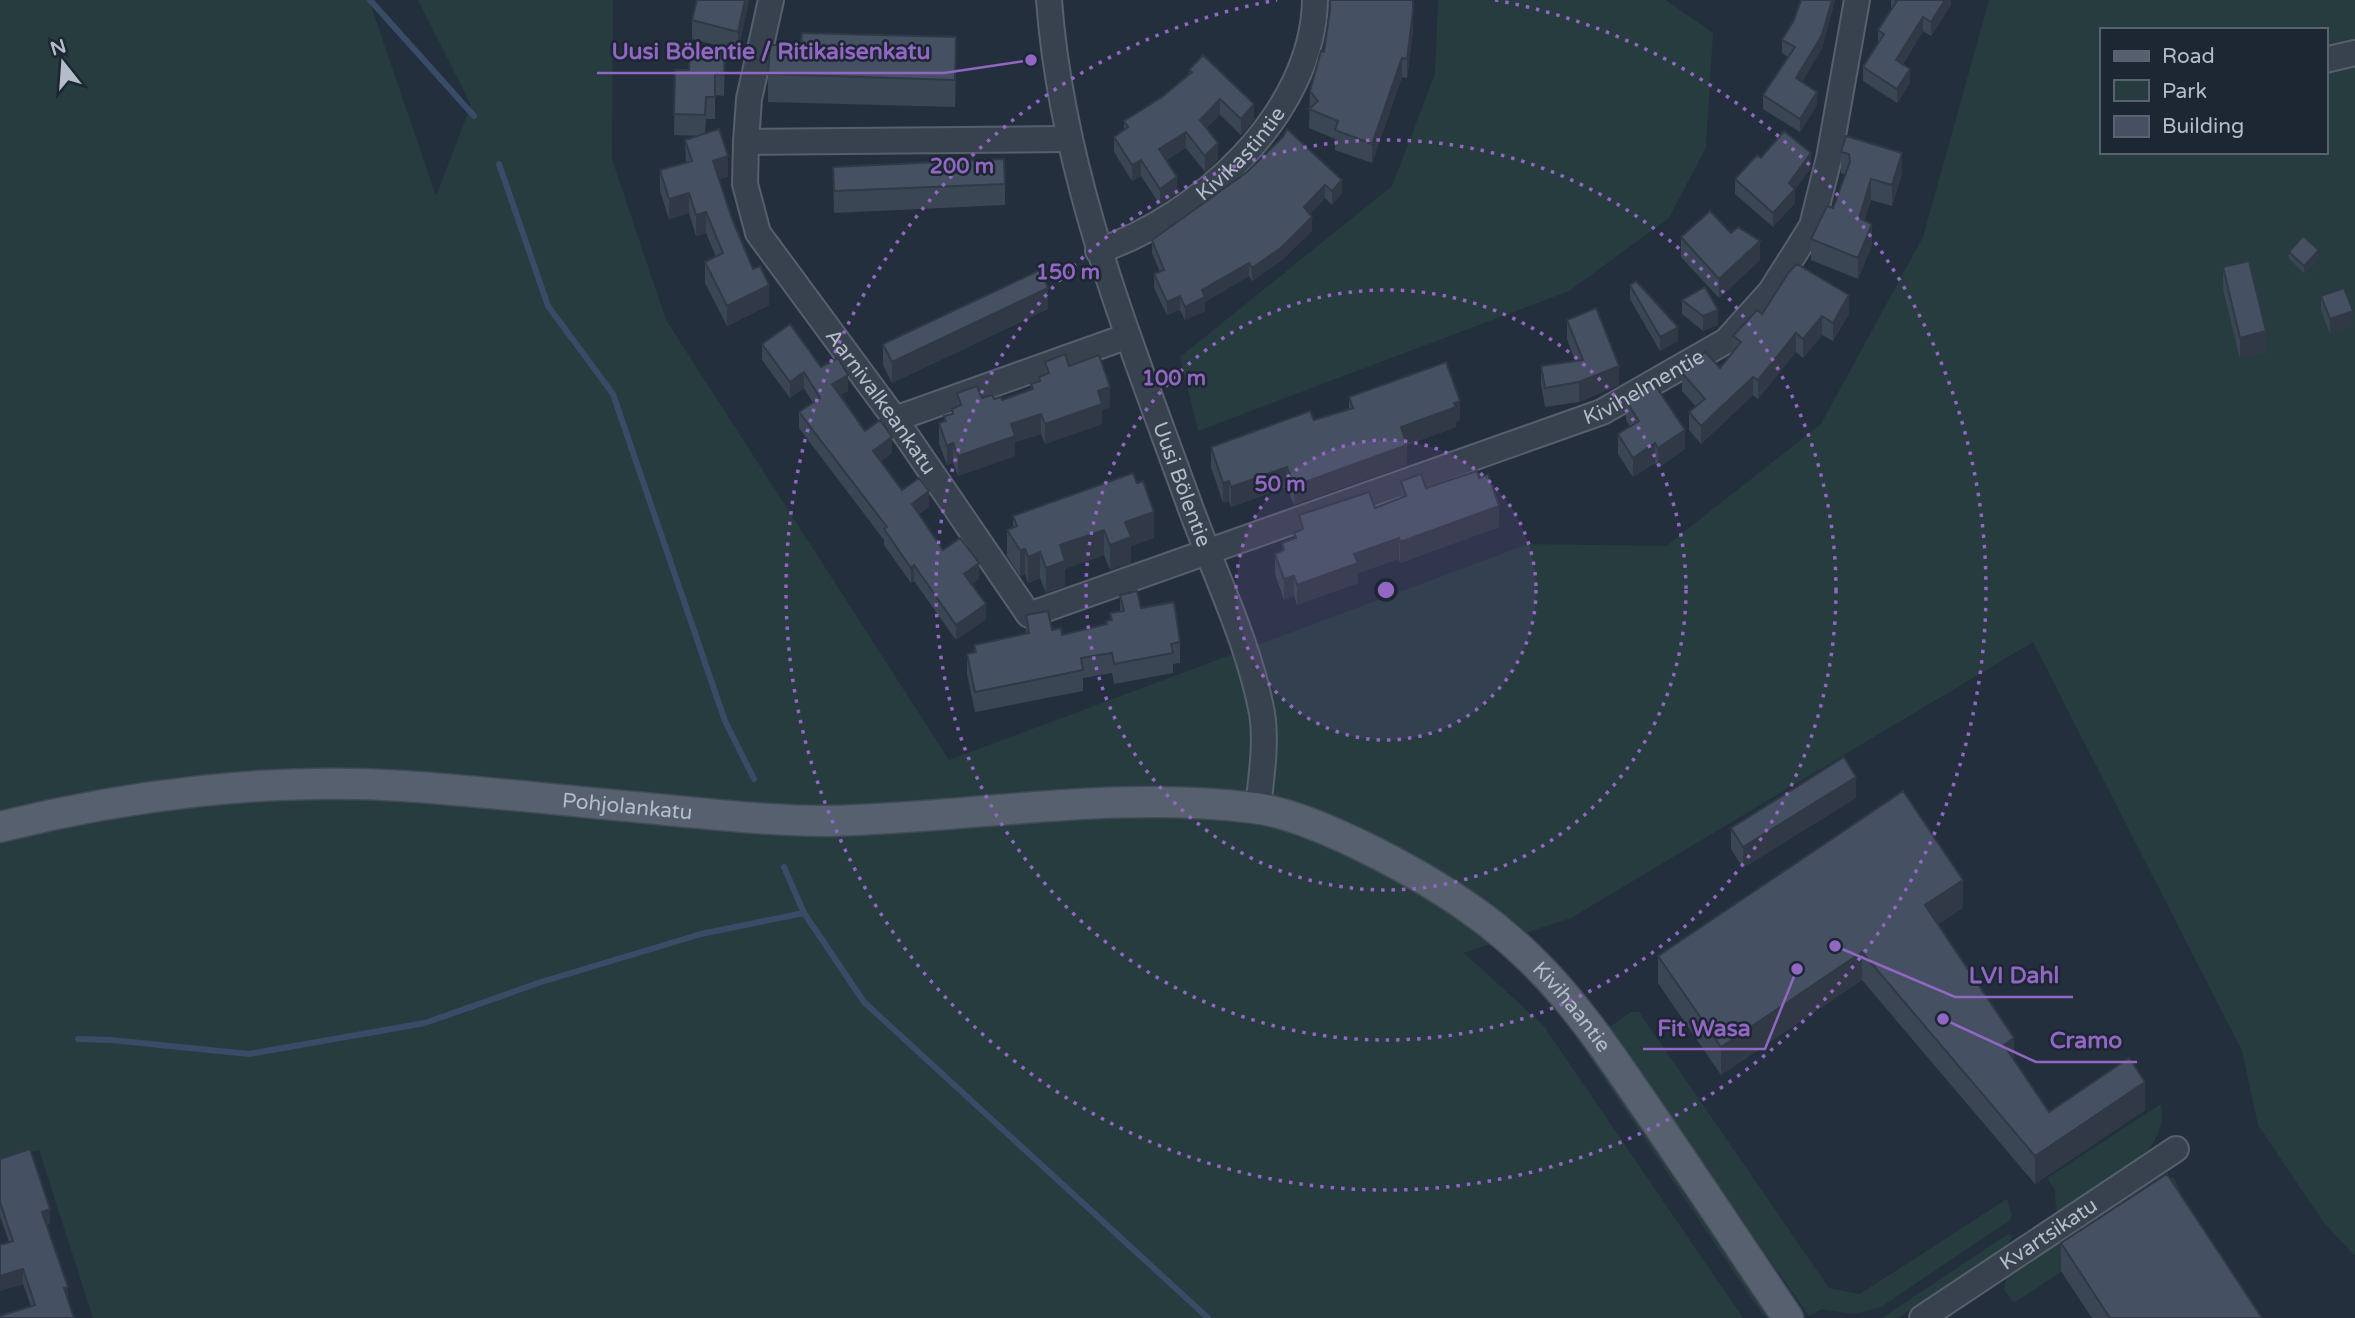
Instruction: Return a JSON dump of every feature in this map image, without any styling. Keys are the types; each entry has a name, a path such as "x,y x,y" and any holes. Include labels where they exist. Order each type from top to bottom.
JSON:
{"main road":[{"name":"Pohjolankatu","path":"0,827 120,802 285,786 397,785 710,815 825,821 1135,802 1258,808"},
{"name":"Kivihaantie","path":"1258,808 1308,822 1377,855 1471,909 1532,958 1576,1006 1788,1318"}],"street":[{"name":"Aarnivalkeankatu","path":"771,0 749,100 746,142 745,184 758,233 895,419 1029,615 1206,553"},
{"name":"Uusi Bölentie","path":"1049,0 1054,61 1068,139 1098,251 1206,553 1242,643 1262,715 1263,766 1258,808"},
{"name":"Kivikastintie","path":"1098,251 1122,243 1170,216 1222,178 1267,130 1298,76 1315,20 1315,0"},
{"name":"Kivihelmentie","path":"1206,553 1602,412 1726,341 1771,291 1812,226 1829,158 1857,0"},
{"path":"2327,60 2355,53"},
{"path":"746,142 1068,139"},
{"path":"895,419 1128,336"},
{"name":"Kvartsikatu","path":"1922,1318 2176,1149"}],"green space":[{"path":"0,0 369,0 436,196 471,105 418,0 613,0 612,159 666,320 949,760 1528,544 1666,546 1821,424 1923,237 1989,0 2355,0 2355,1256 2324,1223 2258,1125 2242,1051 2033,642 1571,918 1503,940 1570,1012 1770,1318 1762,1314 1562,1016 1528,972 1493,943 1464,953 1543,1025 1743,1318 93,1318 39,1150 0,1159"},
{"path":"1438,0 1666,0 1713,33 1706,147 1669,218 1569,291 1198,431 1180,357 1392,186 1435,74"},
{"path":"1631,1012 1639,1012 1829,1288 1859,1294 2007,1199 2012,1215 2010,1220 1881,1307 1853,1314 1822,1309 1809,1316 1608,1028"},
{"path":"2161,1104 2161,1123 2155,1139 2144,1154 2113,1180 2062,1211 2056,1210 2055,1190 2047,1178"},
{"path":"2167,1176 2174,1178 2179,1188 2177,1196 2014,1303 2004,1290 2006,1279 2157,1179"},
{"path":"2008,1234 2012,1236 2007,1247 1898,1318 1882,1318"}],"building":[{"path":"697,0 745,0 738,32 692,20"},
{"path":"1330,0 1413,0 1407,59 1402,58 1372,144 1335,130 1338,121 1309,109 1318,101 1310,91 1321,51 1324,52"},
{"path":"1801,0 1832,0 1822,35 1796,78 1817,92 1800,119 1763,95 1795,47 1782,40 1794,20"},
{"path":"1895,0 1945,0 1931,22 1923,17 1896,60 1910,69 1897,89 1863,67 1884,34 1878,30 1897,1"},
{"path":"802,33 956,37 955,80 768,74 770,45 801,45"},
{"path":"690,50 725,50 724,75 715,74 715,97 706,97 705,115 674,114 675,70 689,70"},
{"path":"1203,55 1254,104 1241,119 1220,99 1200,120 1218,143 1205,156 1186,132 1159,149 1177,177 1160,189 1141,160 1132,165 1114,137 1128,127 1124,121 1162,97 1192,72 1189,70"},
{"path":"719,129 728,156 713,161 732,219 753,269 760,266 769,285 727,306 705,262 723,253 706,212 696,215 689,193 669,199 660,170 692,161 685,140"},
{"path":"1287,129 1342,180 1332,191 1325,185 1304,207 1312,217 1282,247 1252,268 1249,263 1202,290 1205,297 1185,307 1180,296 1167,302 1154,274 1164,270 1152,240 1247,172 1283,137"},
{"path":"1784,131 1811,153 1789,183 1795,189 1773,213 1735,179 1757,155 1761,158"},
{"path":"1846,136 1902,153 1892,185 1871,179 1859,218 1872,224 1858,258 1811,239 1827,206 1833,208 1850,162 1849,154 1841,152"},
{"path":"1004,159 1005,184 834,191 833,167"},
{"path":"1710,211 1731,233 1738,227 1760,241 1719,279 1681,237"},
{"path":"2303,236 2319,250 2304,266 2289,252"},
{"path":"2249,261 2266,331 2240,338 2223,267"},
{"path":"1797,264 1849,295 1833,323 1822,316 1803,339 1796,333 1758,380 1753,377 1701,426 1689,412 1705,399 1682,373 1705,352 1720,368 1741,342 1733,336 1757,310 1762,314"},
{"path":"1040,270 1048,288 892,362 883,344"},
{"path":"1636,281 1678,327 1660,337 1630,285"},
{"path":"1705,287 1718,310 1703,316 1682,300"},
{"path":"2344,288 2353,311 2330,319 2321,296"},
{"path":"1596,308 1619,366 1579,382 1545,388 1541,366 1583,360 1567,320"},
{"path":"790,324 821,367 838,358 848,375 832,384 865,431 880,420 892,437 873,451 902,490 919,478 929,491 912,504 943,550 960,538 979,563 964,574 986,604 956,625 914,565 911,568 884,529 887,527 799,412 820,398 804,372 790,382 762,344"},
{"path":"1065,354 1069,366 1099,355 1110,387 1098,391 1102,404 1045,424 1041,414 1011,424 1015,436 958,456 953,443 947,446 939,423 946,421 944,416 953,414 952,409 961,405 957,393 977,386 982,398 992,395 994,399 1001,397 1002,400 1033,389 1031,384 1040,381 1039,377 1049,373 1045,362"},
{"path":"1446,362 1460,401 1454,403 1456,407 1401,427 1407,445 1294,486 1287,467 1231,487 1229,481 1223,483 1211,447 1310,411 1314,420 1353,408 1349,397"},
{"path":"1653,382 1685,430 1658,448 1655,443 1633,458 1618,434 1639,421 1626,401"},
{"path":"1477,471 1479,478 1488,474 1499,506 1400,542 1399,538 1354,554 1358,563 1297,585 1294,576 1284,579 1275,554 1284,550 1282,543 1296,538 1294,533 1303,529 1299,515 1369,492 1375,508 1406,496 1401,481 1421,474 1426,488"},
{"path":"1133,473 1137,483 1143,481 1154,512 1125,522 1131,537 1110,545 1104,530 1060,545 1065,561 1046,568 1040,552 1028,557 1025,549 1020,550 1007,530 1017,526 1013,516"},
{"path":"1137,591 1141,608 1174,602 1180,642 1171,644 1173,653 1114,664 1112,653 1081,658 1083,670 975,692 967,654 976,652 974,645 1029,633 1026,615 1048,611 1052,630 1061,628 1062,635 1107,624 1106,621 1112,620 1110,613 1124,611 1120,595"},
{"path":"1844,757 1856,777 1743,847 1731,828"},
{"path":"1903,791 1963,880 1925,905 2014,1038 2004,1045 2049,1112 2129,1058 2145,1082 2035,1156 1862,952 1721,1047 1658,956"},
{"path":"30,1149 50,1209 42,1212 68,1287 64,1288 74,1318 0,1318 35,1305 23,1269 0,1276 0,1245 13,1241 0,1202 0,1159"},
{"path":"2167,1174 2262,1318 2110,1318 2061,1243"}],"waterway":[{"path":"370,0 474,116"},
{"path":"499,164 548,306 613,394 725,721 754,779"},
{"path":"784,867 804,913 864,1002 1208,1318"},
{"path":"78,1039 249,1054 425,1023 541,982 701,934 804,913"}],"place":[{"name":"Uusi Bölentie / Ritikaisenkatu","path":"1031,60"},
{"name":"LVI Dahl","path":"1835,946"},
{"name":"Fit Wasa","path":"1797,969"},
{"name":"Cramo","path":"1943,1019"}]}
